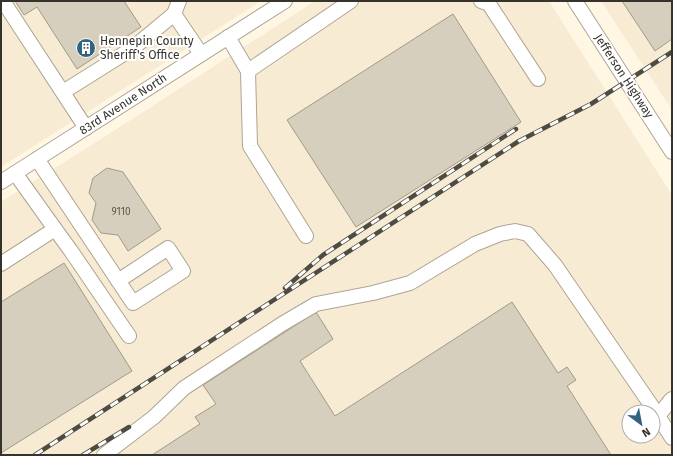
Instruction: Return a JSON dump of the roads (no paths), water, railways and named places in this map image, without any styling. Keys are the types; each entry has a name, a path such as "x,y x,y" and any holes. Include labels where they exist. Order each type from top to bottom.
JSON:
{"street":[{"path":"3,1 86,128"},
{"name":"83rd Avenue North","path":"5,178 285,1"},
{"path":"248,71 351,1"},
{"path":"481,1 489,4 538,78"},
{"name":"Jefferson Highway","path":"575,1 672,152"},
{"path":"63,92 133,48 176,7 201,54"},
{"path":"228,37 248,71 250,146 306,236"},
{"path":"38,158 118,281"},
{"path":"5,178 55,229 129,336"},
{"path":"1,264 55,229"},
{"path":"104,455 154,417 184,388 282,324 316,304 373,293 410,283 475,244 500,234 515,231 528,234 555,265 650,404"},
{"path":"661,412 672,399"},
{"path":"661,421 672,438"}],"railway":[{"path":"35,455 519,141 591,104 672,52"},
{"path":"285,288 323,255 516,129"},
{"path":"83,455 129,427"}],"place":[{"name":"Hennepin County Sheriff's Office","path":"86,48"}]}
